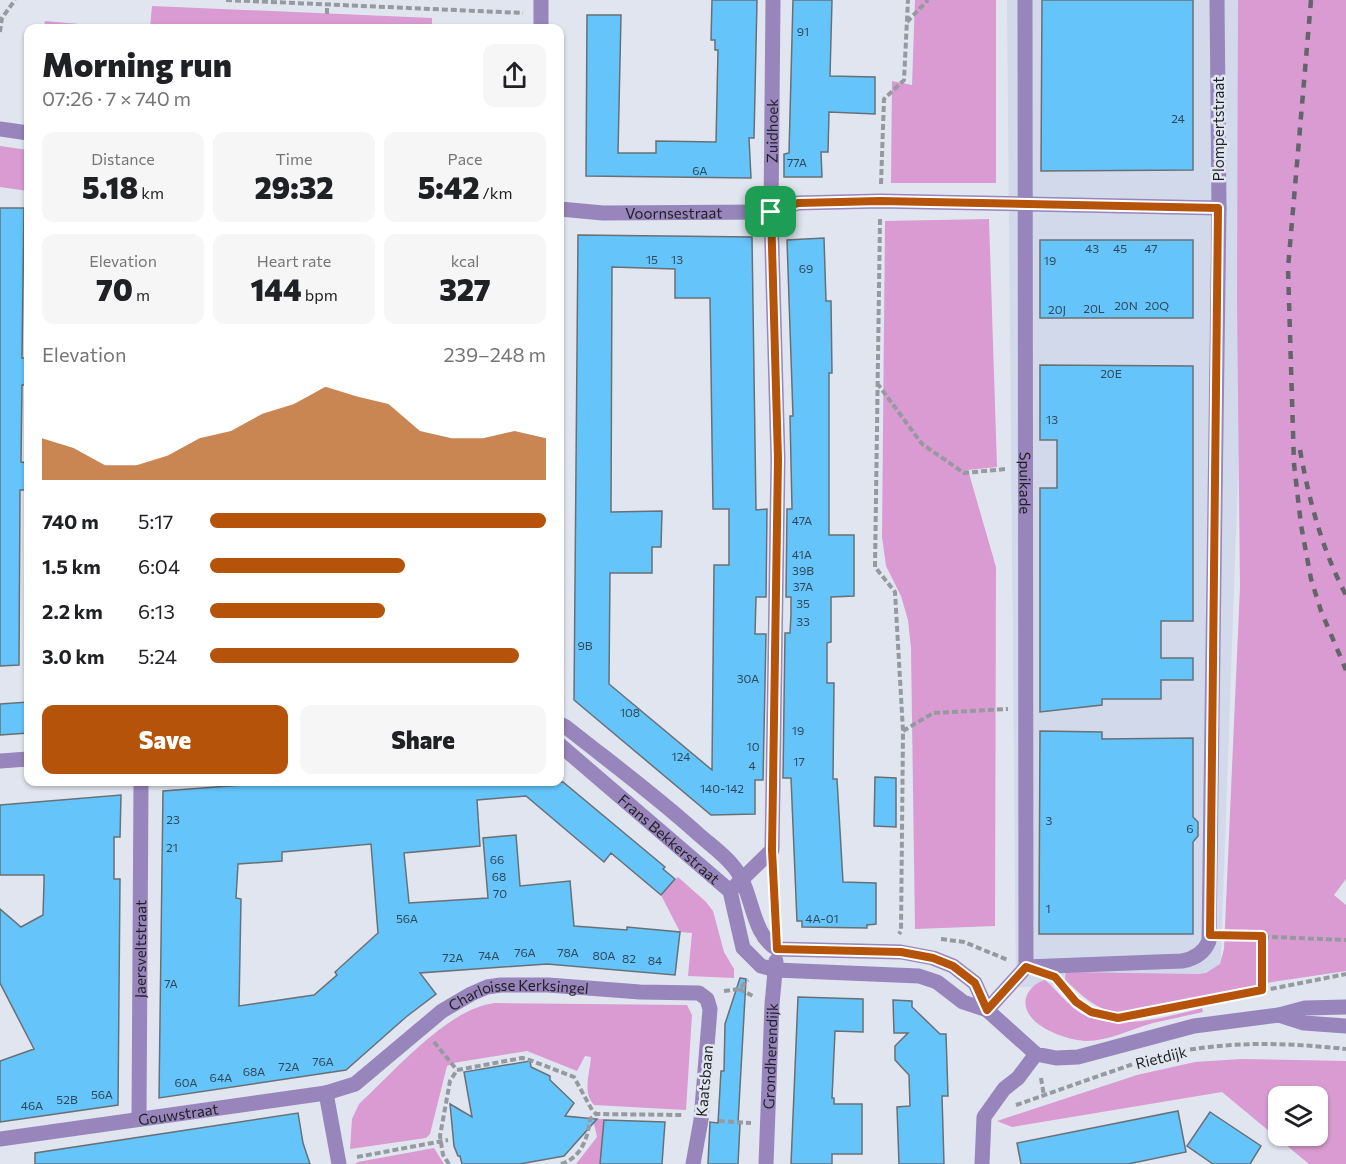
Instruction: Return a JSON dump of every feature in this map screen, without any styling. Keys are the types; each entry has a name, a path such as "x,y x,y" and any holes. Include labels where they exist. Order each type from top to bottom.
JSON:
{"street":[{"name":"Zuidhoek","path":"772,850 778,459 771,212 773,0"},
{"name":"Spuikade","path":"1025,0 1026,967"},
{"name":"Plompertstraat","path":"1210,938 1218,208 1217,0"},
{"path":"0,129 24,132"},
{"name":"Voornsestraat","path":"564,209 603,213 771,212 798,203 880,201 1218,208"},
{"name":"Frans Bekkerstraat","path":"564,726 679,817 733,865 743,879 760,934 767,944 777,949"},
{"name":"Frans Bekkerstraat","path":"564,748 730,891 743,948 761,966 776,970"},
{"path":"0,761 24,759"},
{"name":"Jaersveltstraat","path":"139,1119 141,786"},
{"path":"730,891 772,850"},
{"path":"987,1010 1026,967 1182,961 1195,957 1207,947 1210,938"},
{"path":"777,949 901,952 933,958 953,966 975,983 987,1010"},
{"name":"Grondherendijk","path":"766,1164 769,1067 777,949"},
{"path":"776,970 919,976 936,982 963,1002 987,1010 1036,1053 984,1116 982,1164"},
{"name":"Charloisse Kerksingel","path":"355,1084 442,1011 487,987 548,985 640,992 699,993 707,999"},
{"name":"Kaatsbaan","path":"693,1164 701,1120 710,1008 707,999"},
{"name":"Rietdijk","path":"1036,1053 1056,1058 1078,1057 1194,1026 1279,1015 1305,1008 1346,1007"},
{"name":"Rietdijk","path":"1279,1015 1304,1023 1346,1026"},
{"name":"Gouwstraat","path":"0,1139 326,1093 355,1084"},
{"path":"326,1093 339,1162"}],"path":[{"path":"0,32 2,18 15,0"},
{"path":"226,0 327,5 343,3 541,14"},
{"path":"889,933 901,934 903,731 895,592 875,567 880,201 884,99 904,80 908,0"},
{"path":"907,23 928,0"},
{"path":"327,5 327,14"},
{"path":"877,382 922,444 964,473 1010,469"},
{"path":"903,731 933,713 1025,708"},
{"path":"772,850 775,916"},
{"path":"1262,936 1262,990"},
{"path":"1210,938 1262,936 1346,940"},
{"path":"932,938 964,942 1055,977 1076,1002 1091,1012 1118,1018 1346,974"},
{"path":"423,1027 457,1070"},
{"name":"Rietdijk","path":"1173,1053 1224,1044 1248,1043 1346,1049"},
{"path":"449,1164 443,1155 441,1142 450,1081 457,1070 527,1059 574,1077 596,1114"},
{"name":"Rietdijk","path":"1014,1106 1143,1061"},
{"path":"561,1164 570,1161 579,1151 588,1136 590,1119 596,1114 685,1115 701,1120"},
{"path":"718,1121 740,1122"},
{"path":"339,1162 448,1140"}],"shaded area":[{"path":"915,0 996,0 996,183 891,183 892,81 912,85"},
{"path":"1007,0 1255,0 1220,983 1016,987"},
{"path":"1238,0 1346,0 1346,879 1334,895 1346,905 1346,971 1272,982 1121,1014 1097,1006 1083,996 1065,979 1066,972 1206,973 1220,964 1224,949 1240,587 1237,300"},
{"path":"152,6 432,18 432,24 150,24"},
{"path":"45,21 79,24 45,24"},
{"path":"0,146 24,149 24,190 0,187"},
{"path":"989,219 997,467 968,470 996,567 995,926 915,929 911,648 908,620 901,596 886,566 882,537 885,221"},
{"path":"678,877 713,911 724,952 734,969 734,978 688,976 692,933 680,932 661,895"},
{"path":"1045,980 1079,1012 1107,1022 1156,1019 1202,1008 1203,1012 1153,1023 1103,1039 1086,1041 1067,1038 1037,1023 1030,1016 1026,1007 1027,995 1033,986"},
{"path":"495,1003 687,1005 692,1015 686,1110 594,1105 588,1094 591,1057 585,1056 577,1071 527,1051 453,1063 447,1066 430,1134 426,1138 350,1149 352,1119 359,1104 422,1043 459,1016 477,1007"},
{"path":"1241,1059 1346,1061 1346,1164 1309,1164 1287,1146 1328,1146 1328,1086 1268,1086 1268,1130 1222,1092 1012,1127 997,1121 1137,1075 1195,1062"},
{"path":"593,1119 604,1119 601,1164 576,1164 597,1137"},
{"path":"434,1148 444,1164 355,1164 358,1162"}],"building":[{"path":"712,0 757,0 754,138 749,138 751,178 586,176 587,15 621,15 618,153 656,153 656,141 716,142 718,50 715,50 715,40 711,40"},
{"path":"793,0 832,0 830,76 875,77 875,114 829,112 828,152 821,152 822,177 784,177 784,154 789,153"},
{"path":"1042,0 1193,0 1193,170 1041,171"},
{"path":"0,208 24,208 22,358 24,358 24,385 22,385 21,462 24,462 24,490 20,490 19,665 0,666"},
{"path":"578,235 752,237 756,510 767,509 766,597 756,597 755,634 766,634 763,780 755,780 755,814 711,815 574,700","holes":["612,267 675,269 675,298 710,298 713,509 729,509 729,565 714,565 712,770 609,684 610,573 652,573 652,547 661,547 662,511 611,512"]},
{"path":"824,238 826,301 831,301 829,535 854,535 854,596 831,597 831,642 827,643 827,683 834,683 833,779 837,779 843,882 876,883 876,924 867,925 867,928 802,927 802,921 797,921 791,778 783,778 785,633 790,633 791,615 791,597 786,597 787,509 792,509 790,416 793,416 787,240"},
{"path":"1040,240 1193,240 1193,318 1040,318"},
{"path":"1040,365 1193,366 1193,621 1161,621 1161,658 1193,658 1193,680 1161,680 1161,699 1102,699 1102,705 1040,712 1040,488 1057,488 1057,440 1040,440"},
{"path":"24,702 24,733 0,735 0,704"},
{"path":"1040,731 1102,732 1102,739 1193,738 1193,817 1198,822 1198,836 1193,842 1193,934 1039,934"},
{"path":"875,777 896,778 896,827 874,826"},
{"path":"564,783 665,867 663,869 675,879 661,895 611,853 604,862 526,796 477,800 480,846 404,853 409,903 488,898 483,838 516,835 520,886 570,881 574,926 627,930 627,927 680,932 675,975 547,964 420,973 436,994 346,1070 159,1098 163,791 229,786 564,786","holes":["371,844 378,933 335,972 337,975 314,995 239,1006 241,899 236,898 238,864 282,861 282,852"]},
{"path":"121,795 120,837 114,837 114,879 120,879 118,1105 0,1122 0,1061 34,1049 0,983 0,909 21,927 43,915 44,875 0,875 0,805"},
{"path":"740,978 746,979 738,1164 708,1164 710,1122 718,1123 721,1071 724,1071 725,1024"},
{"path":"798,997 863,999 863,1032 835,1031 832,1098 834,1098 834,1104 862,1104 862,1154 832,1154 832,1164 791,1164"},
{"path":"893,1000 912,1001 912,1007 940,1034 946,1034 948,1096 942,1096 944,1164 899,1164 897,1107 910,1106 909,1075 895,1060 895,1046 908,1033 894,1033"},
{"path":"530,1061 531,1067 550,1076 550,1080 574,1103 565,1116 597,1119 564,1156 520,1164 462,1164 454,1146 450,1104 472,1117 464,1072"},
{"path":"1178,1111 1186,1152 1128,1164 1021,1164 1017,1143"},
{"path":"1210,1112 1261,1146 1250,1164 1213,1164 1187,1146"},
{"path":"298,1113 303,1143 310,1164 35,1164 35,1153"},
{"path":"604,1120 665,1122 662,1164 600,1164"}],"railway":[{"path":"1311,0 1288,268 1294,464 1301,525 1311,579 1321,611 1346,670"},
{"path":"1300,450 1317,524 1346,595"}],"route":[{"path":"880,201 1218,208 1210,935 1262,936 1262,990 1118,1018 1091,1012 1076,1002 1055,977 1026,967 987,1010 975,983 953,966 933,958 901,952 777,949 772,850 778,459 771,212 798,203 880,201"}]}
